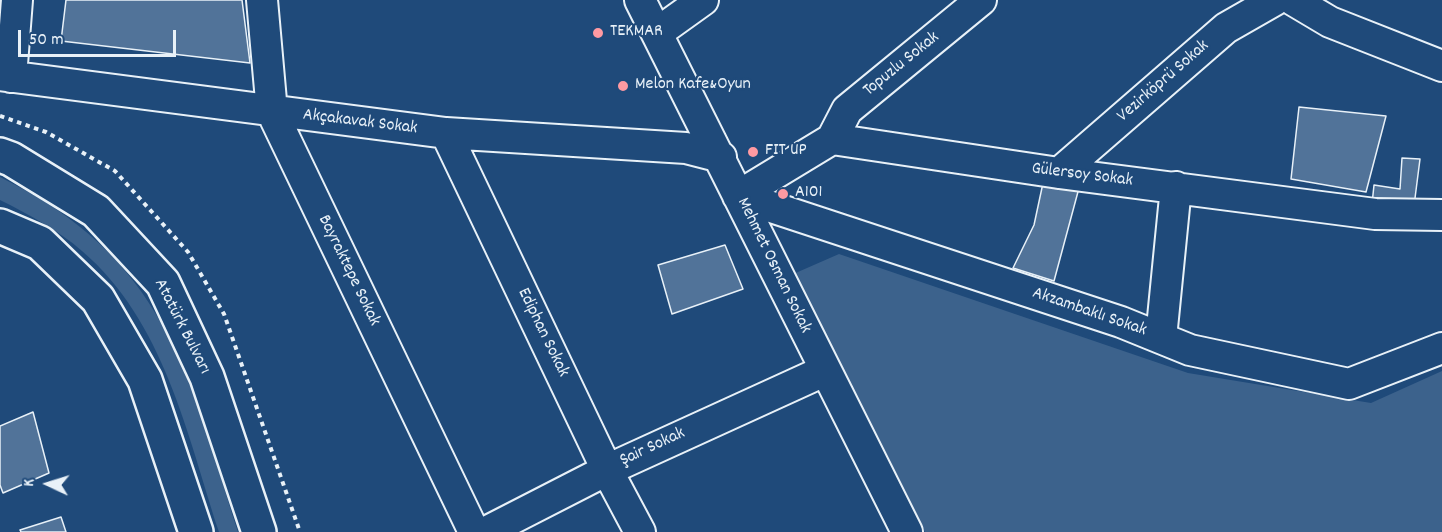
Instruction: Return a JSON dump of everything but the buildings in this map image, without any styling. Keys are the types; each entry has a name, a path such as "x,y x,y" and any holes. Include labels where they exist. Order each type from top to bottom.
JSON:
{"main road":[{"name":"Atatürk Bulvarı","path":"0,155 11,159 96,211 162,283 207,377 259,532"},
{"path":"0,226 40,243 98,298 145,380 196,532"}],"street":[{"path":"6,76 17,0"},
{"name":"Bayraktepe Sokak","path":"262,0 272,112 474,532"},
{"name":"Mehmet Osman Sokak","path":"640,0 720,157 824,371 907,532"},
{"path":"657,33 703,0"},
{"name":"Topuzlu Sokak","path":"832,140 847,110 981,0"},
{"name":"Vezirköprü Sokak","path":"1059,173 1226,28 1275,0"},
{"path":"1293,0 1330,21 1442,66"},
{"name":"Akçakavak Sokak","path":"6,76 446,134 686,148 720,157"},
{"name":"Ediphan Sokak","path":"446,134 607,470 640,532"},
{"path":"738,196 832,140"},
{"name":"Gülersoy Sokak","path":"832,140 1059,173 1375,214 1442,215"},
{"path":"1161,338 1176,187"},
{"name":"Akzambaklı Sokak","path":"738,196 1087,311 1190,350 1349,384 1442,348"},
{"name":"Şair Sokak","path":"486,532 607,470 824,371"}],"shaded area":[{"path":"0,177 56,209 100,244 134,282 162,324 184,370 238,532 219,532 169,381 134,311 110,279 73,243 53,229 0,200"},
{"path":"839,254 1188,373 1371,403 1442,371 1442,532 925,532 791,275"}],"place":[{"name":"TEKMAR","path":"598,33"},
{"name":"Melon Kafe&Oyun","path":"623,86"},
{"name":"FIT UP","path":"753,152"},
{"name":"A101","path":"783,194"}]}
